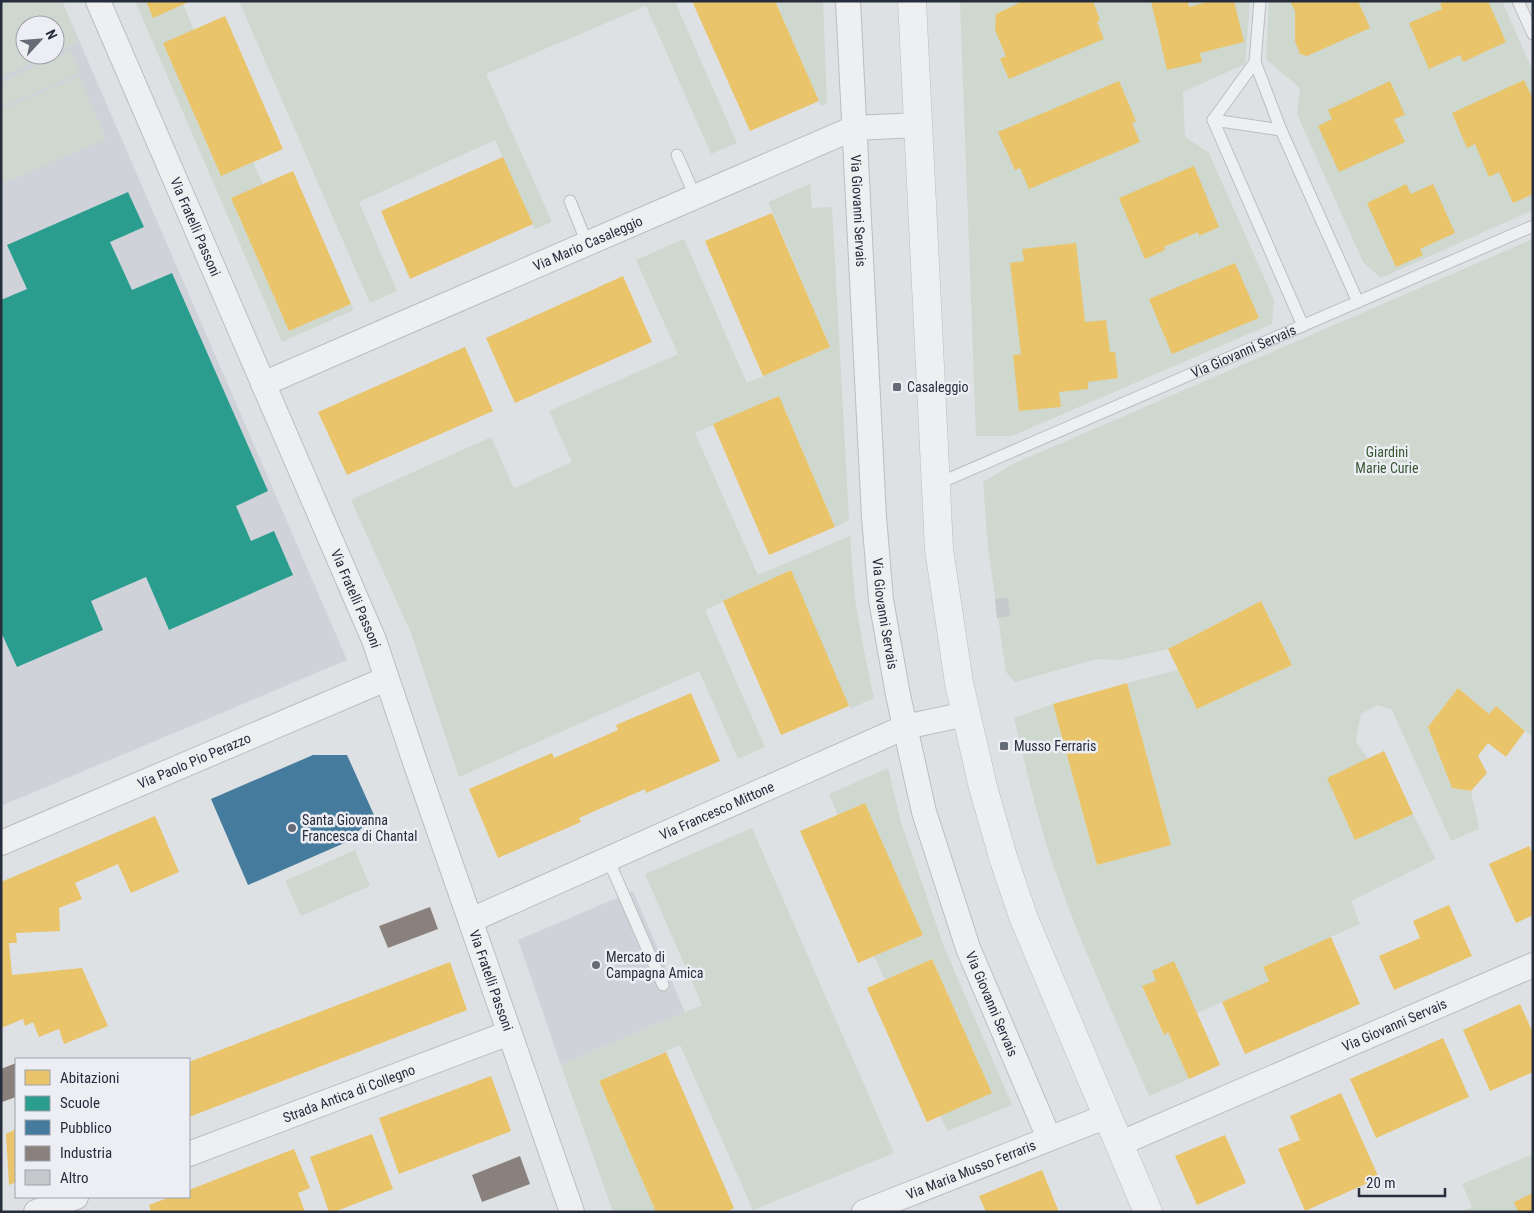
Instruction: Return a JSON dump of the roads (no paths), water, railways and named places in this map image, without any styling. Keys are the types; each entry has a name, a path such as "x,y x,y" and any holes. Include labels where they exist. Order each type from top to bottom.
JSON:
{"street":[{"name":"Via Fratelli Passoni","path":"98,1 374,640 572,1212"},
{"name":"Via Giovanni Servais","path":"848,1 876,548 881,600 905,727 924,812 968,948 1049,1138"},
{"path":"912,1 939,549 958,683 983,787 1003,857 1024,919 1148,1212"},
{"name":"Via Mario Casaleggio","path":"263,384 854,128 918,125"},
{"name":"Via Paolo Pio Perazzo","path":"1,843 386,679"},
{"name":"Via Francesco Mittone","path":"471,920 905,727 966,714"},
{"name":"Via Giovanni Servais","path":"1119,1144 1533,964"},
{"name":"Strada Antica di Collegno","path":"190,1154 509,1033"},
{"path":"1049,1138 1107,1116"},
{"name":"Via Maria Musso Ferraris","path":"864,1212 1049,1138"},
{"path":"36,1212 73,1198"}],"lane":[{"path":"1260,1 1255,62 1282,130 1358,302"},
{"path":"1521,2 1533,34"},
{"path":"1255,62 1213,120 1282,130"},
{"name":"Via Giovanni Servais","path":"1213,120 1303,326"},
{"path":"677,155 695,196"},
{"path":"570,201 588,243"},
{"name":"Via Giovanni Servais","path":"935,484 1533,226"},
{"path":"608,859 663,985"}],"place":[{"name":"Casaleggio","path":"897,387"},
{"name":"Musso Ferraris","path":"1004,746"},
{"name":"Santa Giovanna Francesca di Chantal","path":"292,828"},
{"name":"Mercato di Campagna Amica","path":"596,965"}],"park label":[{"name":"Giardini Marie Curie","path":"1387,460"}]}
